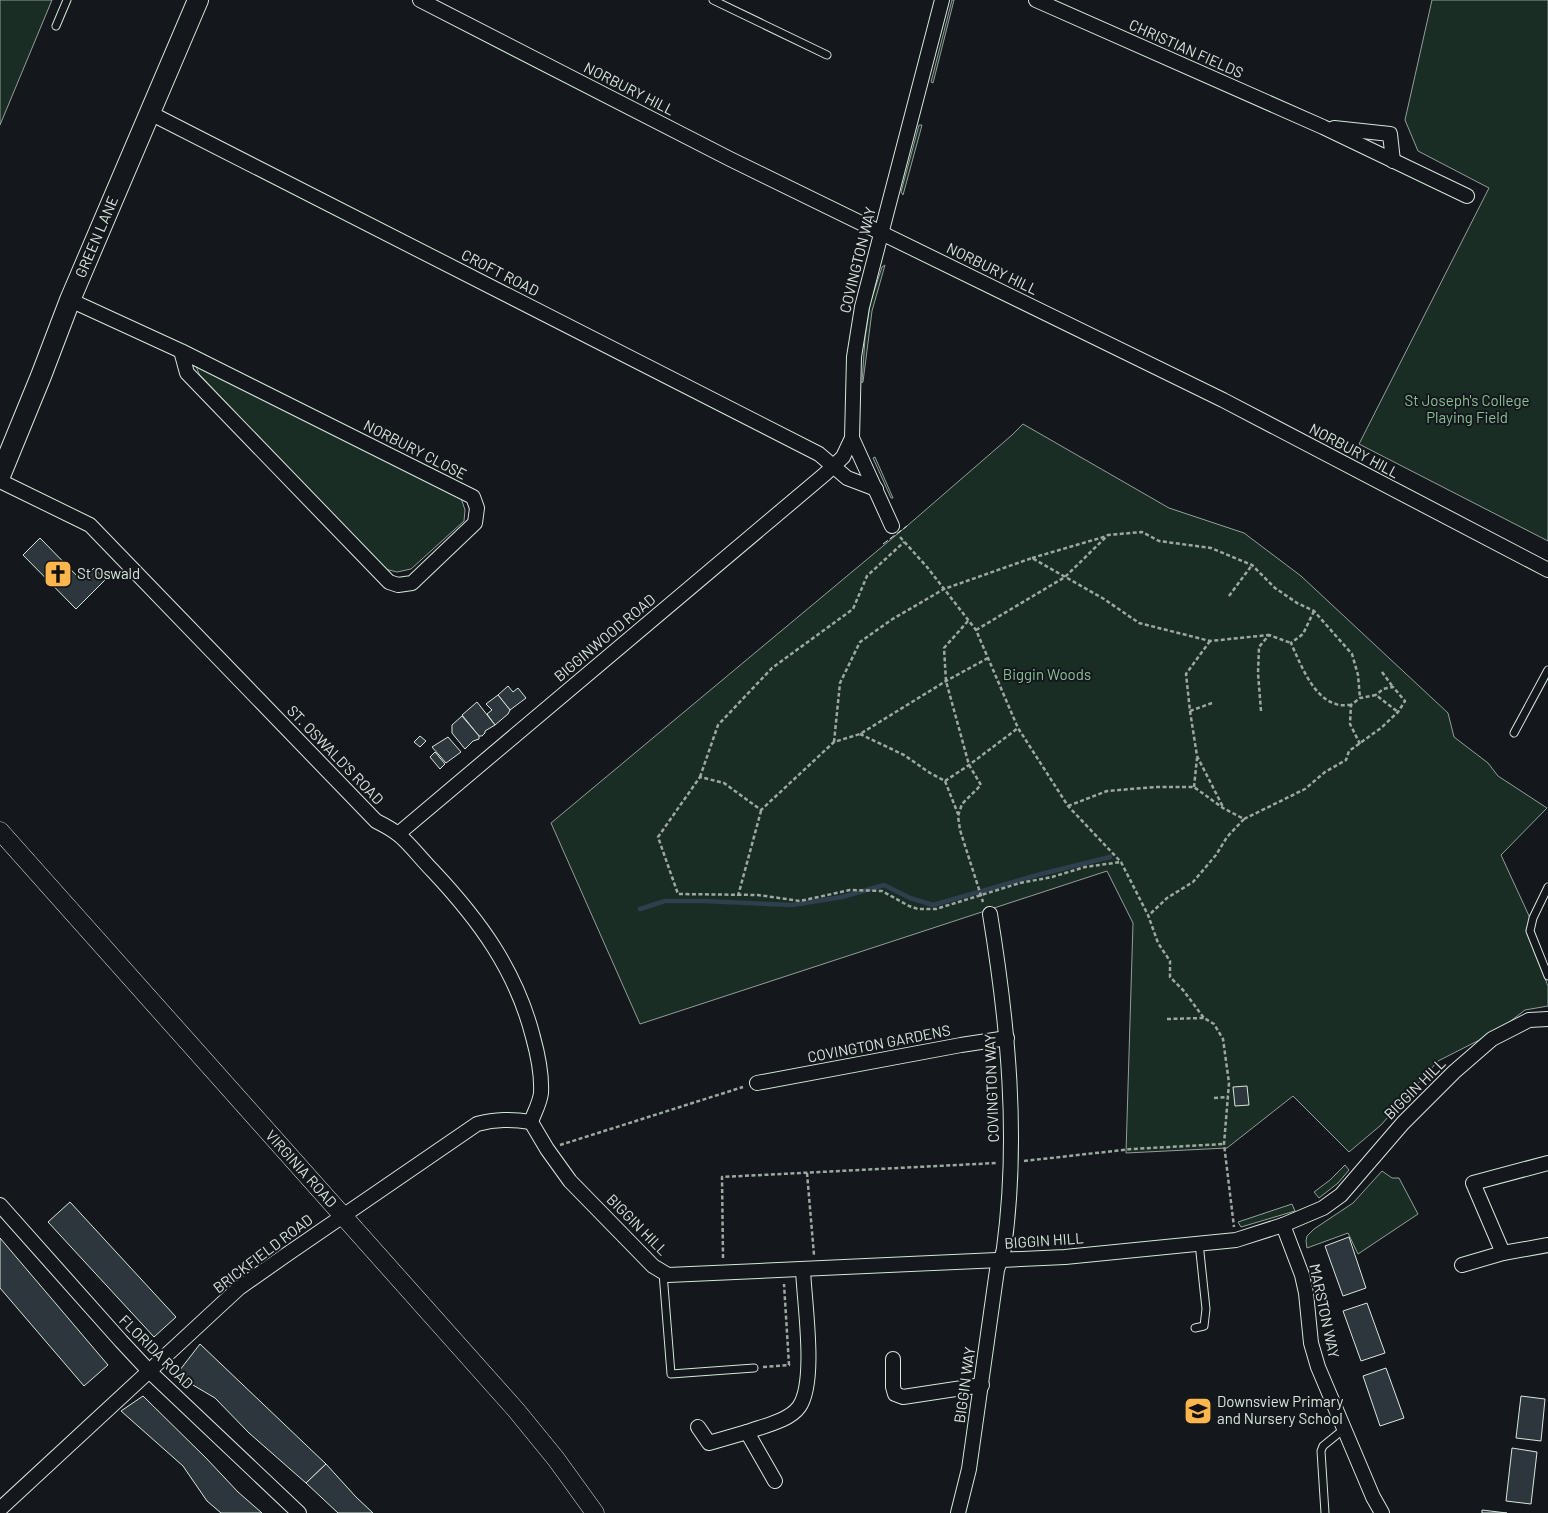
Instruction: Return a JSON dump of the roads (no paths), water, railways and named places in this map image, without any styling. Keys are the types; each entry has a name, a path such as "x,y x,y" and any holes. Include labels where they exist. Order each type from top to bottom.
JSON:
{"main road":[{"name":"GREEN LANE","path":"0,476 42,376 70,300 198,0"}],"street":[{"name":"NORBURY HILL","path":"420,0 730,159 1223,400 1548,570"},
{"name":"COVINGTON WAY","path":"894,529 852,438 856,347 862,307 942,0"},
{"name":"CHRISTIAN FIELDS","path":"1036,0 1323,127 1467,196"},
{"name":"CROFT ROAD","path":"150,113 777,432 819,454 847,478 876,489"},
{"name":"CHRISTIAN FIELDS","path":"1323,127 1390,134 1393,161"},
{"name":"NORBURY CLOSE","path":"70,300 181,351 472,497 478,508 474,523 412,583 398,585 389,582 188,373 181,351"},
{"name":"BIGGINWOOD ROAD","path":"398,834 834,466 843,457 852,438"},
{"name":"ST. OSWALD'S ROAD","path":"0,481 90,525 376,821 398,834 462,903 494,947 517,989 531,1028 538,1054 541,1077 540,1095 531,1122"},
{"name":"VIRGINIA ROAD","path":"0,831 516,1410 556,1459 595,1513"},
{"name":"COVINGTON WAY","path":"990,914 998,961 1007,1038 1011,1104 1011,1163 1004,1251 1000,1260"},
{"name":"BIGGIN HILL","path":"531,1122 547,1149 570,1181 653,1266 663,1273 681,1275 1065,1257 1236,1240 1315,1213 1341,1195 1403,1123 1454,1072 1492,1039 1529,1020 1548,1019"},
{"name":"COVINGTON GARDENS","path":"757,1083 951,1046 1007,1038"},
{"name":"BRICKFIELD ROAD","path":"0,1509 239,1288 477,1124 493,1120 512,1119 531,1122"},
{"path":"1504,1253 1473,1183 1548,1163"},
{"name":"FLORIDA ROAD","path":"0,1205 149,1371 299,1513"},
{"name":"MARSTON WAY","path":"1283,1225 1302,1275 1312,1343 1318,1367 1373,1497 1382,1513"},
{"path":"1462,1265 1504,1253 1548,1245"},
{"name":"BIGGIN WAY","path":"958,1513 969,1469 1000,1260"},
{"path":"698,1426 708,1442 748,1432 791,1414 799,1407 804,1395 808,1363 809,1269"},
{"path":"893,1358 893,1387 895,1394 903,1397 982,1385"},
{"path":"748,1432 775,1481"}],"lane":[{"path":"56,26 67,0"},
{"path":"713,0 828,54"},
{"path":"1514,733 1548,670"},
{"path":"1548,888 1533,918 1530,931 1548,976"},
{"path":"1195,1328 1204,1326 1206,1309 1199,1243"},
{"path":"663,1273 671,1374 754,1368"},
{"path":"1325,1513 1322,1451 1324,1446 1344,1428"}],"waterway":[{"path":"640,909 665,901 792,905 842,897 884,885 910,898 933,905 1041,874 1110,857"}],"place":[{"name":"St Oswald","path":"58,574"},
{"name":"Downsview Primary and Nursery School","path":"1198,1411"}],"park label":[{"name":"St Joseph's College Playing Field","path":"1467,410"},
{"name":"Biggin Woods","path":"1047,675"}]}
